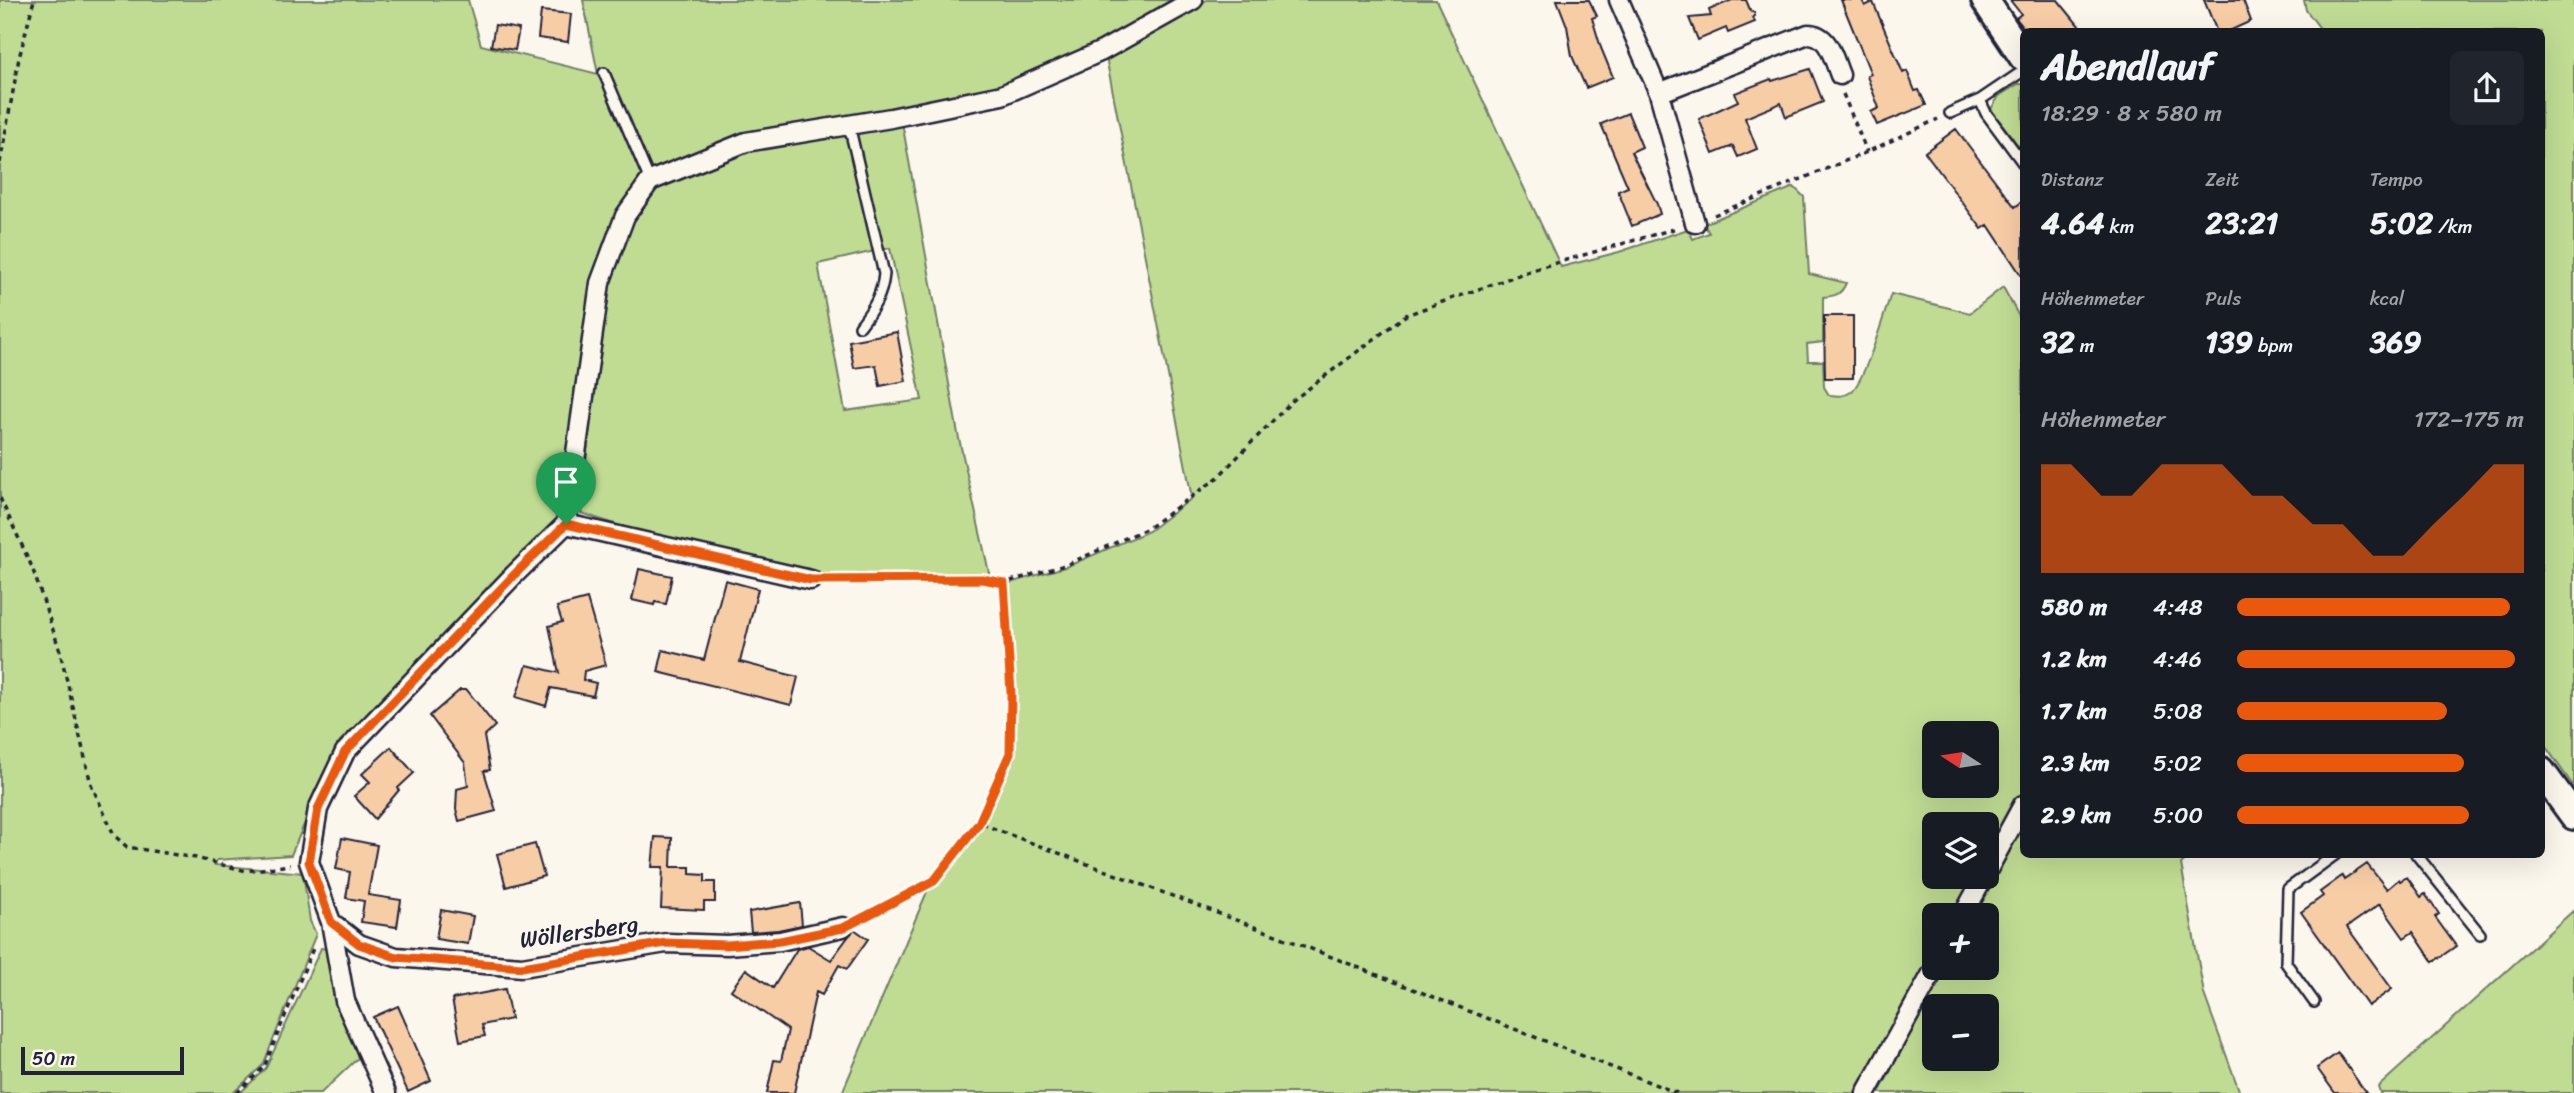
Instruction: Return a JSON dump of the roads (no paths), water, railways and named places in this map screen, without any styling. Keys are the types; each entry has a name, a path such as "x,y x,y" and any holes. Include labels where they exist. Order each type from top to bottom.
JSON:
{"main road":[{"path":"1985,0 2020,52"},
{"path":"2545,776 2574,816"}],"street":[{"path":"386,1093 345,1001 331,922 309,862 318,809 345,752 566,524 600,283 625,216 650,181 747,142 1002,95 1102,51 1193,0"},
{"path":"1619,0 1659,93 1695,223"},
{"path":"1659,93 1808,34 1815,34 1823,39 1840,75"},
{"path":"566,524 811,580"},
{"path":"1999,850 2020,811"},
{"name":"Wöllersberg","path":"331,922 359,944 396,957 522,967 666,943 727,945 780,941 843,928"},
{"path":"1866,1093 1927,980"}],"lane":[{"path":"604,73 650,181"},
{"path":"1950,113 1980,100 2020,73"},
{"path":"1980,100 1986,113 2020,159"},
{"path":"849,125 884,274 878,302 860,326"},
{"path":"2314,1002 2286,964 2288,889 2331,858"},
{"path":"2419,858 2480,934"}]}
